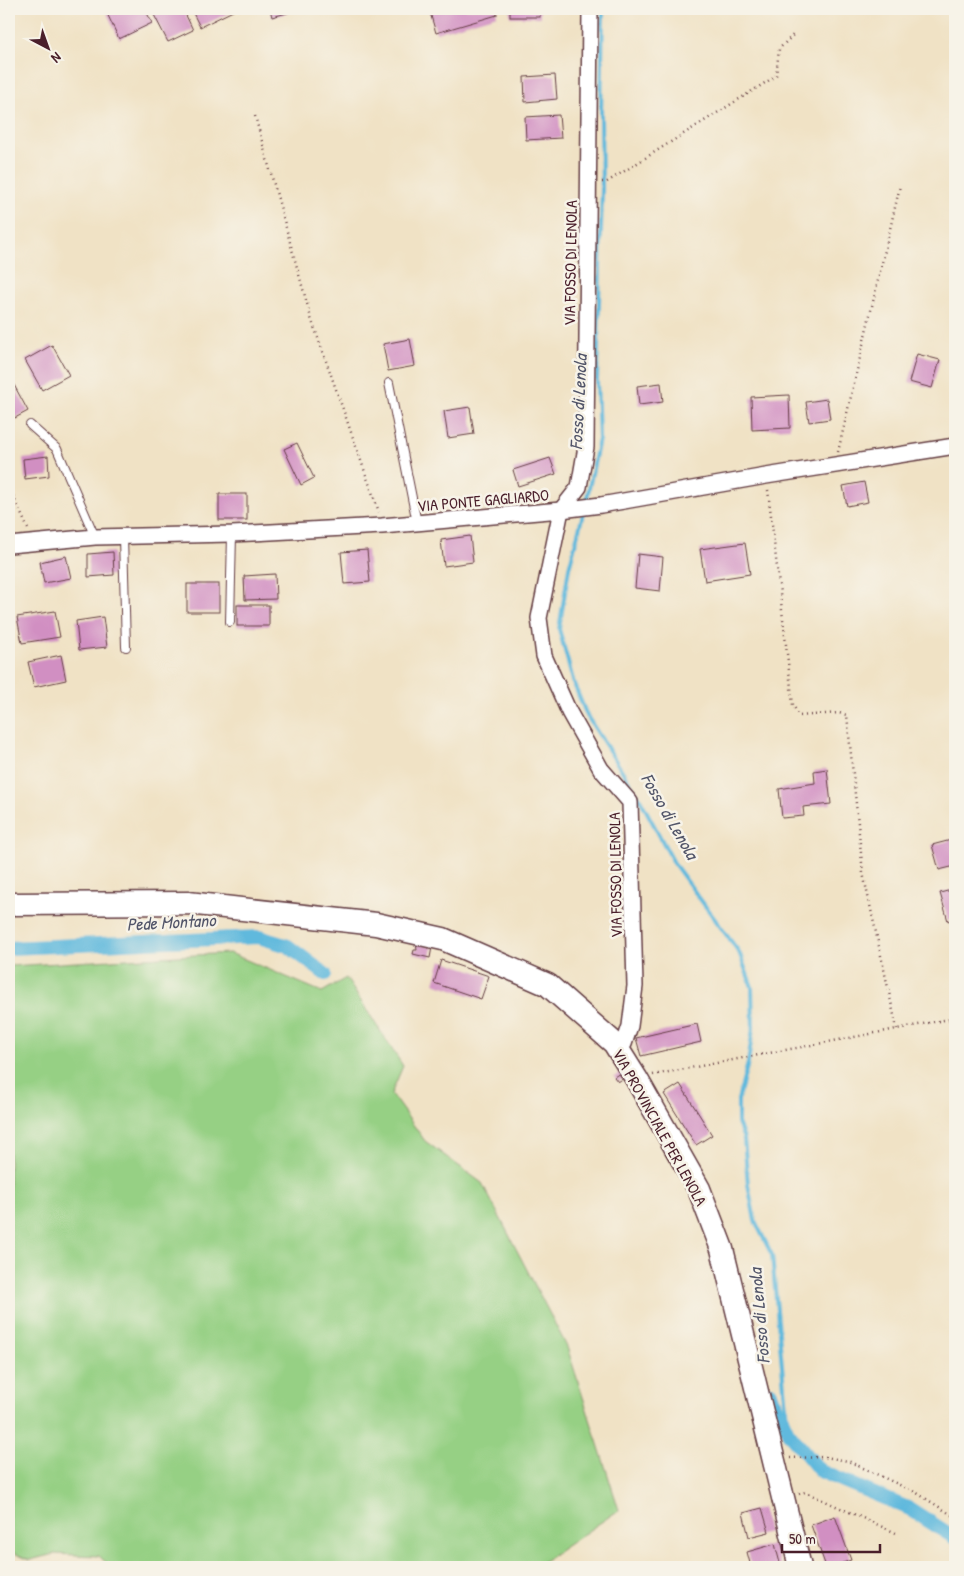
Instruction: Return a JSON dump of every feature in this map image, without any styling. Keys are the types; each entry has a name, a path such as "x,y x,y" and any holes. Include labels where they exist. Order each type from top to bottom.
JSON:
{"main road":[{"name":"VIA PROVINCIALE PER LENOLA","path":"9,904 188,903 376,924 443,938 548,985 614,1043 699,1189 722,1248 800,1567"}],"street":[{"name":"VIA FOSSO DI LENOLA","path":"590,9 586,448 578,486 561,510 539,618 544,656 569,712 602,769 630,802 635,986 630,1026 624,1044 618,1049"},
{"name":"VIA PONTE GAGLIARDO","path":"9,545 95,537 232,534 382,526 561,510 955,446"}],"lane":[{"path":"389,383 417,523"},
{"path":"30,424 57,449 95,537"},
{"path":"230,622 232,534"},
{"path":"123,537 126,647"}],"path":[{"path":"608,182 776,76 779,49 793,35"},
{"path":"255,116 311,318 378,505 382,526"},
{"path":"834,465 900,186"},
{"path":"766,476 793,705 799,716 839,713 847,715 863,873 897,1029"},
{"path":"9,487 35,544"},
{"path":"636,1078 955,1018"},
{"path":"791,1458 825,1456 848,1461 917,1494 955,1517"},
{"path":"784,1500 805,1492 896,1533"}],"green space":[{"path":"230,953 322,992 346,978 403,1066 391,1094 425,1141 482,1183 567,1347 619,1510 535,1567 111,1567 99,1556 54,1554 30,1560 9,1551 9,966"}],"building":[{"path":"105,9 145,9 152,23 119,39"},
{"path":"151,9 183,9 193,30 168,42"},
{"path":"191,9 237,9 200,27"},
{"path":"270,9 302,9 272,17"},
{"path":"429,9 496,9 497,15 436,33"},
{"path":"510,9 540,9 540,17 510,17"},
{"path":"555,75 557,99 525,102 524,77"},
{"path":"559,115 561,138 526,140 525,117"},
{"path":"410,339 415,366 388,371 383,344"},
{"path":"52,345 69,375 42,390 25,360"},
{"path":"917,354 940,360 932,388 909,382"},
{"path":"661,383 663,402 639,405 637,386"},
{"path":"14,385 28,411 15,418 9,407 9,387"},
{"path":"789,395 790,428 752,430 751,397"},
{"path":"827,399 830,419 809,422 806,402"},
{"path":"470,407 474,434 448,438 444,411"},
{"path":"297,443 314,478 301,485 284,449"},
{"path":"48,456 49,476 25,479 23,459"},
{"path":"550,458 556,474 518,486 513,470"},
{"path":"864,482 868,502 847,506 843,486"},
{"path":"219,494 247,494 247,520 219,520"},
{"path":"470,536 473,562 444,566 441,540"},
{"path":"745,543 750,574 705,581 700,549"},
{"path":"367,550 370,582 344,584 341,552"},
{"path":"113,552 114,575 88,577 88,554"},
{"path":"638,554 663,557 660,591 635,588"},
{"path":"66,556 71,578 44,583 40,562"},
{"path":"275,574 276,599 245,600 244,576"},
{"path":"187,584 219,584 219,612 187,612"},
{"path":"237,605 269,605 269,626 237,626"},
{"path":"55,611 60,637 22,643 17,617"},
{"path":"103,617 107,647 79,650 76,621"},
{"path":"61,655 66,680 34,687 28,662"},
{"path":"827,769 831,804 803,807 804,816 782,818 779,789 815,783 814,771"},
{"path":"955,839 955,866 939,870 932,845"},
{"path":"955,889 955,918 948,921 940,893"},
{"path":"416,943 432,947 430,958 413,954 414,950 417,950"},
{"path":"441,960 489,976 481,999 434,983"},
{"path":"697,1024 701,1042 641,1056 636,1038"},
{"path":"620,1073 624,1078 618,1082 614,1077"},
{"path":"680,1084 712,1135 696,1145 664,1094"},
{"path":"762,1508 769,1532 749,1537 743,1513"},
{"path":"835,1516 851,1560 832,1567 826,1567 811,1525"},
{"path":"775,1544 781,1567 751,1567 747,1552"}],"waterway":[{"name":"Fosso di Lenola","path":"586,503 599,439 597,380 602,190 603,9"},
{"name":"Fosso di Lenola","path":"584,510 569,568 559,629 574,684 587,716 640,799 675,865 739,952 752,987 753,1028 748,1063 738,1100 738,1123 744,1139 748,1184 755,1221 772,1255 788,1432"},
{"name":"Pede Montano","path":"9,948 259,937 288,946 325,974"},
{"name":"Fosso di Lenola","path":"770,1392 788,1432 820,1471 910,1509 955,1538"}]}
